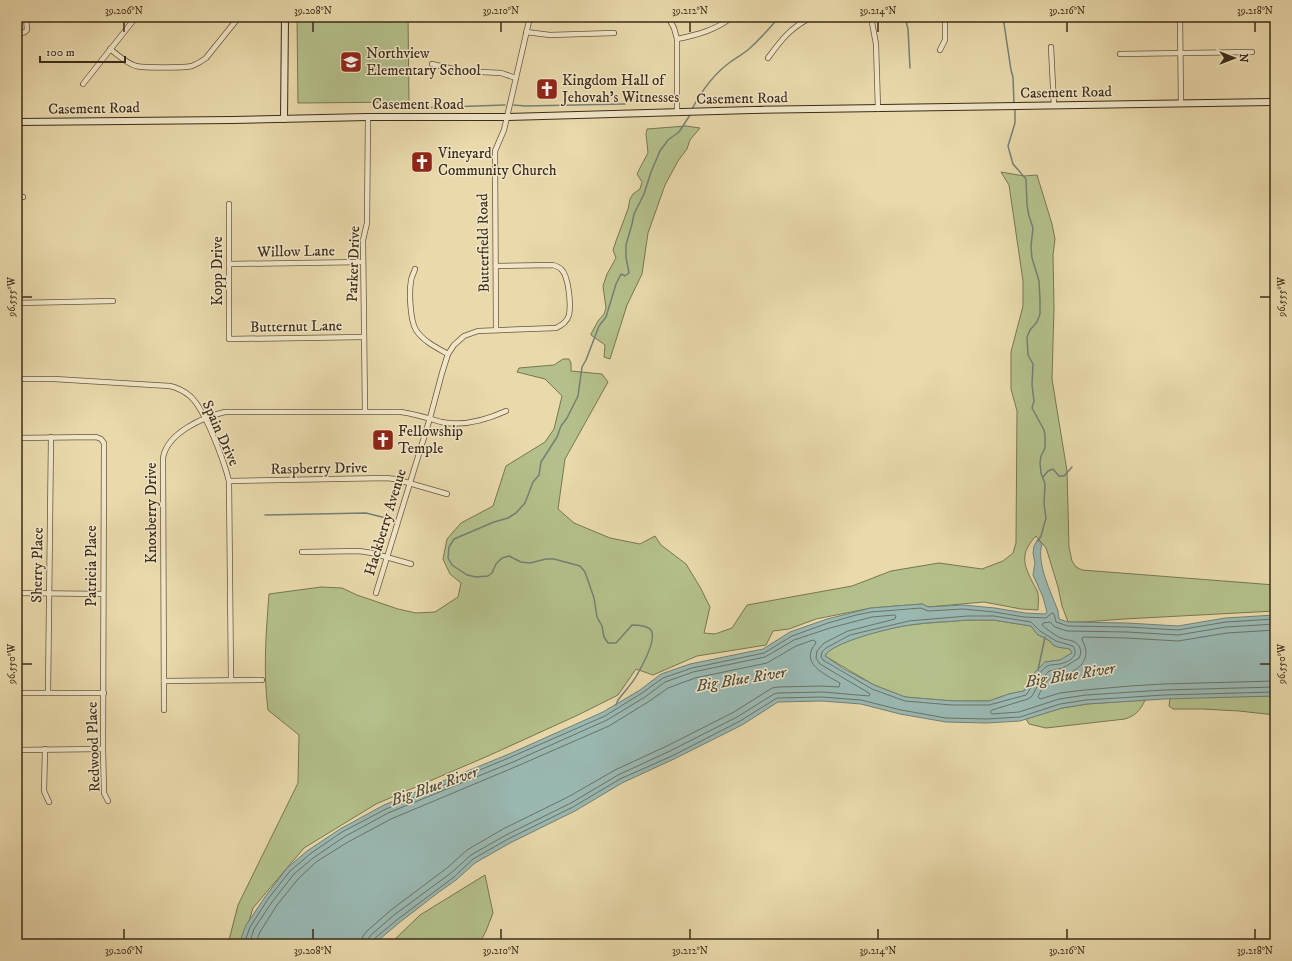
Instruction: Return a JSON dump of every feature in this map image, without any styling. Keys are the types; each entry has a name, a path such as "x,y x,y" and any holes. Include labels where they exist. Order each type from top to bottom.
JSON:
{"street":[{"path":"17,18 26,17 27,30 17,34"},
{"path":"82,84 136,17"},
{"path":"110,49 129,63 137,66 191,66 206,58 239,17"},
{"path":"284,119 285,17"},
{"name":"Butterfield Road","path":"496,330 495,150 504,130 530,17"},
{"path":"668,17 674,28 677,39 677,113"},
{"path":"677,39 715,29 732,17"},
{"path":"768,58 786,35 798,25 812,17"},
{"path":"871,17 876,44 878,109"},
{"path":"940,50 945,40 945,17"},
{"path":"1180,17 1181,103"},
{"path":"526,32 550,35 614,33"},
{"path":"1051,47 1054,106"},
{"path":"1120,54 1252,52"},
{"path":"432,64 462,71 501,73 516,78"},
{"name":"Casement Road","path":"17,122 368,117 507,117 752,110 1275,102"},
{"name":"Parker Drive","path":"365,411 363,240 367,223 368,117"},
{"path":"17,197 23,197"},
{"name":"Kopp Drive","path":"229,204 229,339"},
{"name":"Willow Lane","path":"229,264 363,262"},
{"name":"Hackberry Avenue","path":"376,593 430,418 448,354 458,340 478,331 556,328 564,323 569,314 569,284 564,272 559,267 553,265 496,266"},
{"path":"415,269 410,281 413,323 421,336 433,346 448,354"},
{"path":"17,303 113,301"},
{"name":"Butternut Lane","path":"229,339 364,337"},
{"name":"Spain Drive","path":"17,379 54,379 170,386 179,389 195,401 205,419 226,468 229,481 231,680"},
{"name":"Knoxberry Drive","path":"164,710 163,458 167,447 179,433 205,419 225,412 402,412 442,422 463,423 489,419 506,411"},
{"name":"Sherry Place","path":"48,693 51,437"},
{"name":"Patricia Place","path":"17,438 96,437 101,439 104,443 104,693"},
{"name":"Raspberry Drive","path":"229,481 386,478 395,479 447,494"},
{"path":"302,552 359,551 410,564"},
{"path":"17,593 103,594"},
{"path":"164,681 262,680"},
{"path":"17,693 104,693"},
{"name":"Redwood Place","path":"104,693 104,793 108,801"},
{"path":"45,749 44,791 49,802"},
{"path":"17,750 103,749"}],"green space":[{"name":"Northview Elementary School","path":"297,17 408,17 409,102 298,103"},
{"path":"686,126 700,128 690,140 687,149 678,161 665,185 648,233 642,274 627,305 610,359 604,357 605,345 591,334 598,321 604,314 606,308 603,286 607,274 616,258 613,250 628,209 630,199 633,194 640,189 642,182 637,174 648,153 646,134 647,129"},
{"path":"1001,172 1024,176 1037,175 1055,239 1053,255 1054,308 1052,379 1067,471 1069,547 1072,561 1076,567 1082,570 1275,585 1275,611 1068,622 1046,548 1036,536 1025,553 1025,564 1038,593 1038,610 1021,609 984,602 928,607 922,604 871,608 816,619 789,629 773,631 766,645 697,656 653,675 636,669 618,695 488,756 376,804 304,848 253,908 242,944 228,944 238,905 298,783 299,735 268,710 265,666 269,594 321,587 342,588 357,595 398,609 416,613 435,612 458,597 461,583 450,574 443,559 447,539 461,523 493,506 506,466 545,442 554,429 562,396 545,379 517,372 519,368 554,365 563,359 569,359 571,363 571,371 602,374 608,382 565,459 558,509 574,523 610,538 640,544 655,536 661,545 686,564 700,587 710,607 704,633 715,634 732,628 747,605 852,586 891,571 939,563 982,569 1003,561 1013,553 1016,543 1017,411 1011,389 1011,352 1023,306 1023,281 1009,185"},
{"path":"968,620 993,620 1031,626 1037,634 1050,641 1053,645 1070,649 1072,653 1060,660 1045,662 1032,675 1024,691 1009,694 989,701 953,701 905,697 874,685 825,656 829,651 838,646 877,632 917,624"},
{"path":"1275,696 1275,715 1239,711 1173,709 1169,706 1170,698"},
{"path":"1145,700 1142,707 1137,712 1125,719 1046,728 1029,724 1026,719 1062,708 1087,704"},
{"path":"485,875 493,913 479,944 390,944 420,915"}],"water":[{"name":"Big Blue River","path":"1038,539 1042,544 1041,560 1045,578 1058,611 1059,619 1068,622 1178,626 1225,618 1275,615 1275,696 1164,699 1087,704 1062,708 1020,721 987,723 946,722 900,714 861,704 822,701 778,702 742,725 622,783 575,811 510,843 475,863 456,880 400,922 374,944 239,944 246,925 287,868 307,851 340,829 384,805 509,754 603,712 640,690 661,674 690,664 763,649 790,632 827,619 871,608 922,604 928,607 963,605 1045,614 1047,612 1043,597 1033,575 1035,563 1033,553 1034,546","holes":["993,620 1031,626 1037,634 1050,641 1053,645 1070,649 1072,653 1060,660 1045,662 1032,675 1024,691 1009,694 989,701 953,701 905,697 874,685 844,669 825,656 830,651 850,641 891,629 924,623"]}],"waterway":[{"path":"692,109 703,90 713,78 729,63 749,49 779,17"},
{"path":"905,17 908,29 910,68"},
{"path":"1003,17 1013,77 1014,104"},
{"path":"514,105 625,104"},
{"path":"420,108 505,105"},
{"path":"1015,108 1015,123 1008,146 1013,164 1026,179 1027,205 1033,228 1031,246 1032,258 1039,281 1040,314 1037,322 1030,330 1027,337 1028,355 1033,364 1032,385 1034,401 1032,408 1044,430 1045,435 1045,448 1041,456 1040,463 1041,473 1045,484 1044,504 1046,518 1038,541"},
{"path":"616,705 646,659 652,638 650,629 644,626 632,625 616,643 608,643 604,637 602,626 597,617 594,598 585,572 580,566 554,559 546,559 530,563 521,562 509,556 502,558 496,564 492,573 488,576 476,577 467,575 452,565 448,558 449,547 454,539 494,522 508,518 516,513 525,503 533,482 539,475 541,462 557,437 561,426 567,418 578,396 582,367 599,326 606,317 616,284 621,274 625,276 629,273 626,257 626,245 634,214 644,194 651,172 660,151 668,140 679,132 690,115"},
{"path":"1043,477 1048,471 1053,469 1059,476 1064,476 1072,467"},
{"path":"265,515 366,513 394,520"},
{"name":"Big Blue River","path":"1038,670 1045,637"}],"place":[{"name":"Northview Elementary School","path":"351,62"},
{"name":"Kingdom Hall of Jehovah's Witnesses","path":"547,89"},
{"name":"Vineyard Community Church","path":"422,162"},
{"name":"Fellowship Temple","path":"383,440"}]}
